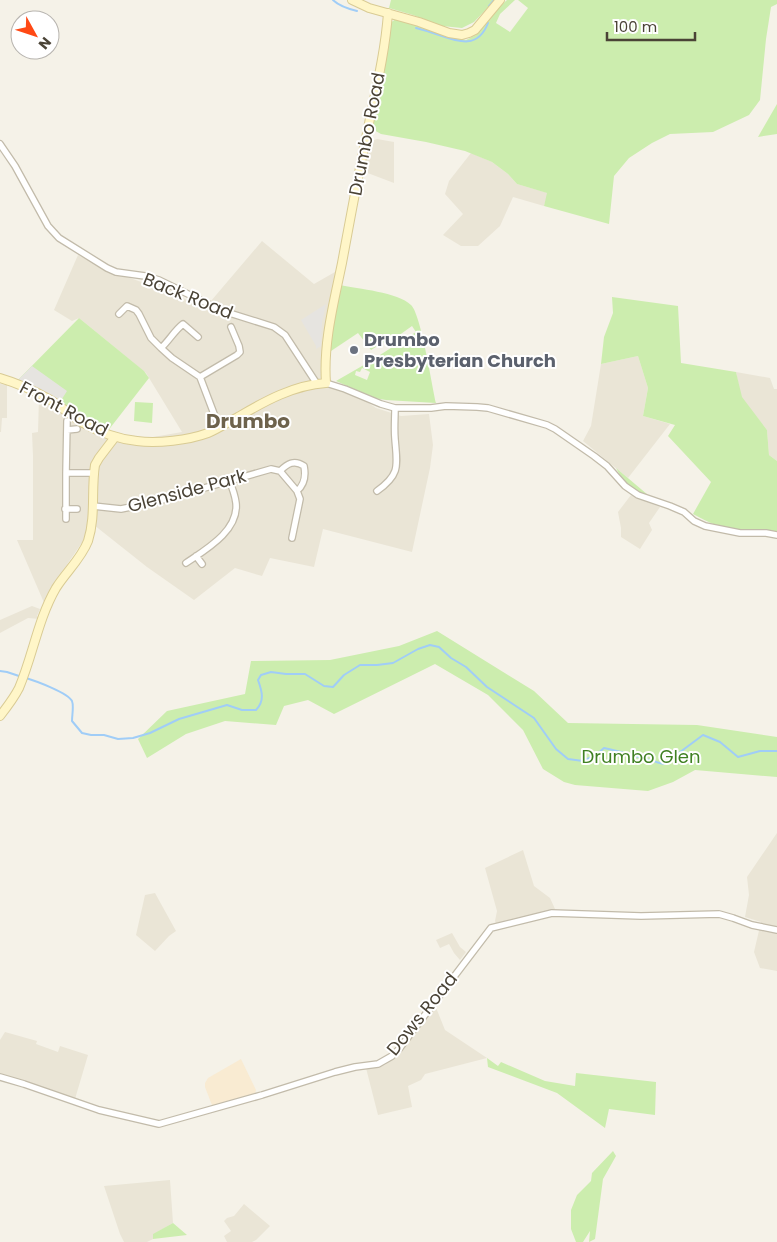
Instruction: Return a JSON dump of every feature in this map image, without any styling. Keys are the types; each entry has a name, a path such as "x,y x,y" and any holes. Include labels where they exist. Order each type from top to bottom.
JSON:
{"street":[{"path":"352,0 369,8 419,22 449,33 462,35 475,30 500,0"},
{"name":"Drumbo Road","path":"326,383 332,309 380,75 388,13"},
{"name":"Back Road","path":"0,144 15,166 48,226 59,238 116,272 159,280 223,311 274,327 285,335 317,384"},
{"path":"119,314 127,306 136,310 151,338 160,348 200,377 219,428"},
{"path":"160,348 166,344 183,324 198,337"},
{"path":"200,377 240,352 230,327"},
{"name":"Front Road","path":"0,378 14,382 50,400 98,431 137,441 174,440 207,433 268,400 305,386 326,383"},
{"path":"326,383 395,408 477,406 547,425 607,466 625,486 638,496 684,512 694,521 705,526 740,534 777,534"},
{"path":"377,491 391,479 397,464 395,408"},
{"path":"66,519 67,421"},
{"path":"67,430 77,429"},
{"path":"0,716 18,689 47,607 56,588 87,542 92,524 95,466 114,436"},
{"name":"Glenside Park","path":"93,506 121,509 155,502 271,469 280,471 287,464 299,462 304,466 305,472 304,481 297,491 300,498 292,538"},
{"path":"280,471 297,491"},
{"path":"66,473 94,473"},
{"path":"186,564 214,544 233,523 236,502 230,480"},
{"path":"65,508 77,509"},
{"path":"196,556 202,564"},
{"name":"Dows Road","path":"0,1077 99,1110 159,1124 335,1072 378,1064 392,1056 491,928 552,913 641,916 719,914 752,925 777,930"}],"shaded area":[{"path":"377,139 394,142 394,183 365,172 369,142"},
{"path":"471,153 492,162 508,174 517,184 548,193 544,206 513,197 500,226 478,246 461,246 443,235 463,214 445,194 449,181"},
{"path":"262,241 314,284 335,272 326,349 326,380 354,393 376,408 401,416 429,414 433,445 412,552 323,529 314,567 270,558 262,576 235,568 194,600 147,567 94,525 68,563 45,605 17,540 33,540 32,433 38,432 39,398 82,427 85,424 136,440 182,432 146,373 79,318 72,321 54,310 78,255 110,271 147,284 166,288 205,308"},
{"path":"326,304 322,323 321,346 316,349 301,320"},
{"path":"638,356 648,388 643,416 670,424 628,478 583,441 591,426 601,364"},
{"path":"32,366 67,391 60,402 18,380"},
{"path":"736,372 770,378 774,389 777,389 777,461 769,455 767,430 741,397"},
{"path":"0,384 7,385 7,418 2,418 1,432 0,432"},
{"path":"631,495 660,507 649,523 652,530 640,549 621,537 618,512"},
{"path":"32,606 40,609 37,616 40,619 28,618 0,633 0,620"},
{"path":"777,833 777,971 760,968 754,952 761,922 745,917 749,895 747,877"},
{"path":"523,850 534,886 550,898 555,909 496,923 497,911 485,868"},
{"path":"155,893 176,931 155,951 136,935 145,895"},
{"path":"452,933 460,947 466,952 460,960 449,944 440,948 436,940"},
{"path":"435,1005 445,1030 487,1058 425,1074 421,1080 408,1086 412,1107 378,1115 366,1068 385,1065 398,1052"},
{"path":"5,1032 37,1041 36,1044 58,1052 60,1046 88,1055 75,1099 0,1075 0,1040"},
{"path":"241,1059 256,1090 255,1094 213,1108 205,1083 208,1078"},
{"path":"170,1180 173,1223 154,1234 153,1239 147,1242 124,1242 104,1186"},
{"path":"244,1204 270,1226 252,1242 227,1242 224,1236 231,1231 224,1221 234,1216"}],"green space":[{"path":"391,0 495,0 474,22 462,28 442,26 389,8"},
{"path":"507,0 515,0 500,14 496,23 510,32 528,8 518,0 777,0 777,4 771,7 760,100 749,115 713,132 670,134 629,158 614,176 609,224 544,206 547,193 517,184 508,174 492,162 465,151 381,134 372,129 389,45 390,23 396,19 466,40 476,35 494,12"},
{"path":"777,104 777,134 758,137"},
{"path":"340,285 397,297 411,305 415,311 426,351 436,403 374,398 336,381 416,332 412,326 386,344 384,342 371,350 358,333 328,353","holes":["362,368 370,372 367,380 355,375 356,371 360,372"]},
{"path":"612,297 678,306 681,363 736,372 742,397 767,430 769,455 777,461 777,532 735,531 716,525 693,514 711,482 668,436 675,425 643,416 648,388 638,356 601,364 604,337 613,313"},
{"path":"79,318 144,371 149,378 107,432 86,422 47,394 18,380"},
{"path":"135,402 153,403 152,423 134,421"},
{"path":"616,468 648,495 628,486"},
{"name":"Drumbo Glen","path":"437,631 534,691 568,723 697,725 777,737 777,777 695,770 673,782 648,791 575,785 564,782 543,769 523,730 488,695 435,664 334,714 308,700 284,706 276,725 225,721 186,734 147,758 138,739 167,711 245,694 251,661 330,660 399,646"},
{"path":"487,1058 498,1066 501,1062 545,1081 575,1086 576,1073 656,1082 655,1115 609,1109 605,1128 557,1093 488,1067"},
{"path":"613,1151 616,1156 603,1179 595,1239 589,1242 590,1231 583,1242 576,1242 571,1229 571,1210 577,1195 591,1181 592,1173"},
{"path":"173,1223 187,1235 153,1239 153,1234"}],"waterway":[{"path":"333,0 341,6 357,11"},
{"path":"489,6 494,0"},
{"path":"416,28 454,40 467,41 479,37 488,23"},
{"path":"26,678 65,694 73,703 72,721 82,733 104,735 118,739 133,738 150,733 179,719 227,705 242,710 256,710 262,699 258,680 261,675 271,672 305,674 324,686 333,687 344,675 360,665 393,663 418,649 430,645 439,647 451,658 466,667 487,687 534,718 556,749 568,759 583,761 596,755 604,748 664,764 703,735 720,742 738,757 760,751 777,751"},
{"path":"0,671 22,677"}],"place":[{"name":"Drumbo Presbyterian Church","path":"354,350"}],"district":[{"name":"Drumbo","path":"248,421"}]}
